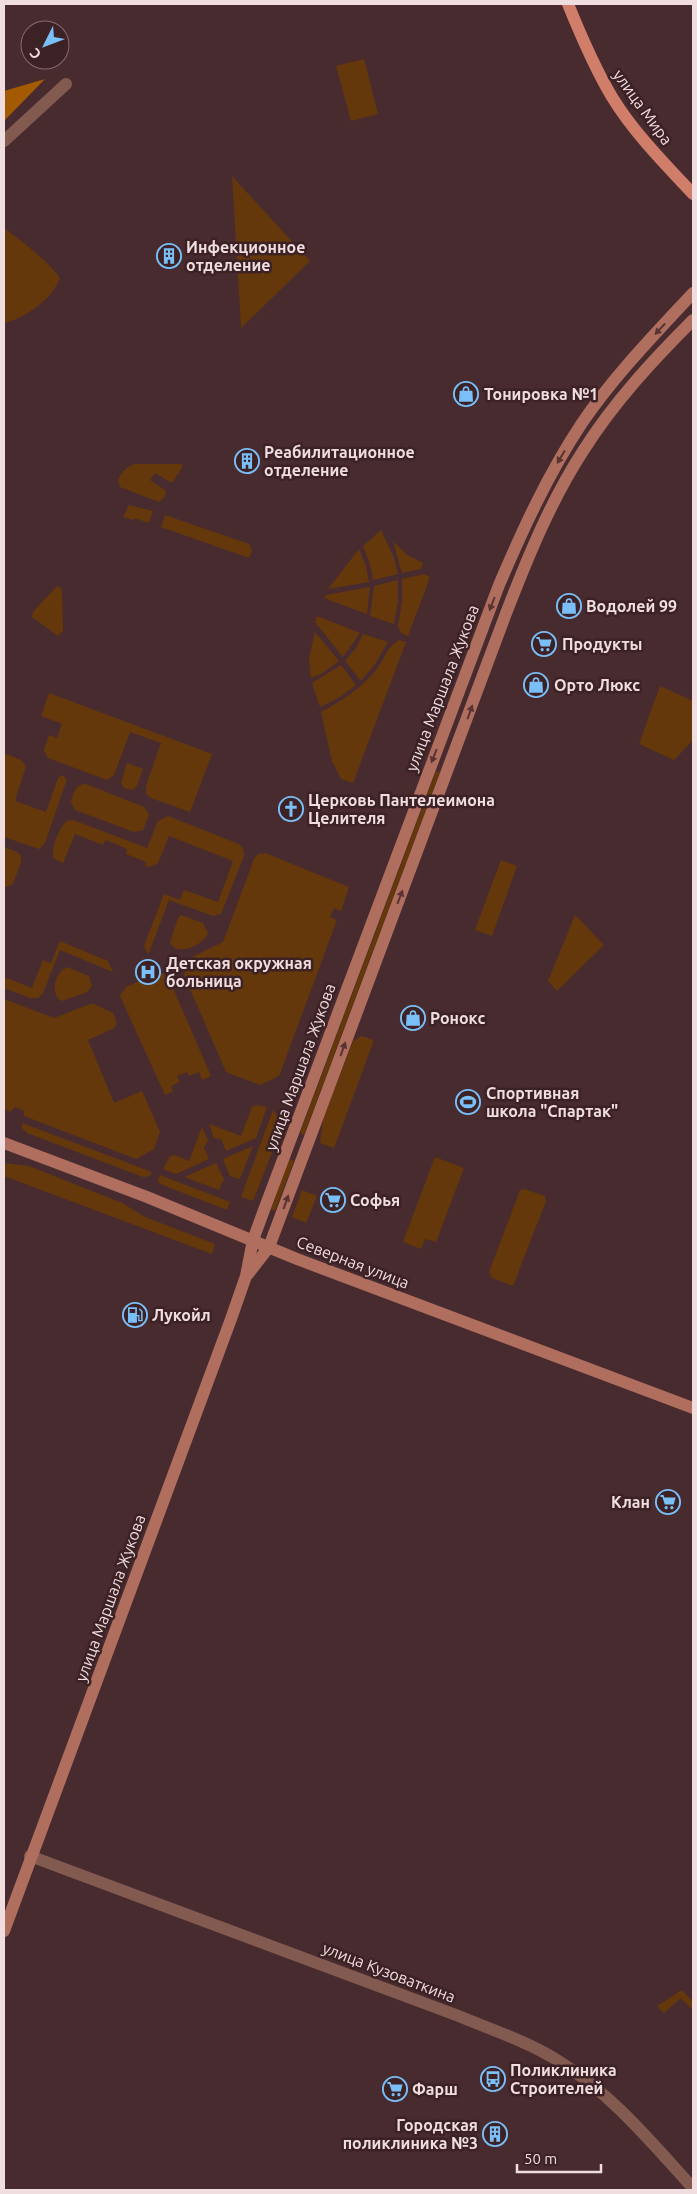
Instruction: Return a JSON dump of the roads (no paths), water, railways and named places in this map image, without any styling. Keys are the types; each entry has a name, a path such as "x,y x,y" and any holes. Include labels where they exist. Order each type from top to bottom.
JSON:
{"main road":[{"name":"улица Мира","path":"568,4 583,41 613,99 643,138 693,194"},
{"name":"улица Маршала Жукова","path":"4,1930 246,1276 253,1240 499,585 525,526 554,469 583,422 631,360 693,293"},
{"name":"улица Маршала Жукова","path":"246,1276 270,1247 527,560 555,500 606,417 644,372 693,320"},
{"path":"631,360 644,372"},
{"name":"Северная улица","path":"4,1143 147,1197 270,1247 693,1408"},
{"path":"288,1147 304,1153"}],"street":[{"path":"4,142 66,84"},
{"name":"улица Кузоваткина","path":"30,1856 456,2015 552,2056 582,2076 611,2102 693,2188"}],"place":[{"name":"Инфекционное отделение","path":"169,256"},
{"name":"Тонировка №1","path":"466,394"},
{"name":"Реабилитационное отделение","path":"247,461"},
{"name":"Водолей 99","path":"569,606"},
{"name":"Продукты","path":"544,644"},
{"name":"Орто Люкс","path":"536,685"},
{"name":"Церковь Пантелеимона Целителя","path":"291,809"},
{"name":"Детская окружная больница","path":"148,972"},
{"name":"Ронокс","path":"413,1018"},
{"name":"Спортивная школа \"Спартак\"","path":"468,1102"},
{"name":"Софья","path":"333,1200"},
{"name":"Лукойл","path":"135,1315"},
{"name":"Клан","path":"668,1502"},
{"name":"Поликлиника Строителей","path":"493,2079"},
{"name":"Фарш","path":"395,2089"},
{"name":"Городская поликлиника №3","path":"495,2134"}]}
